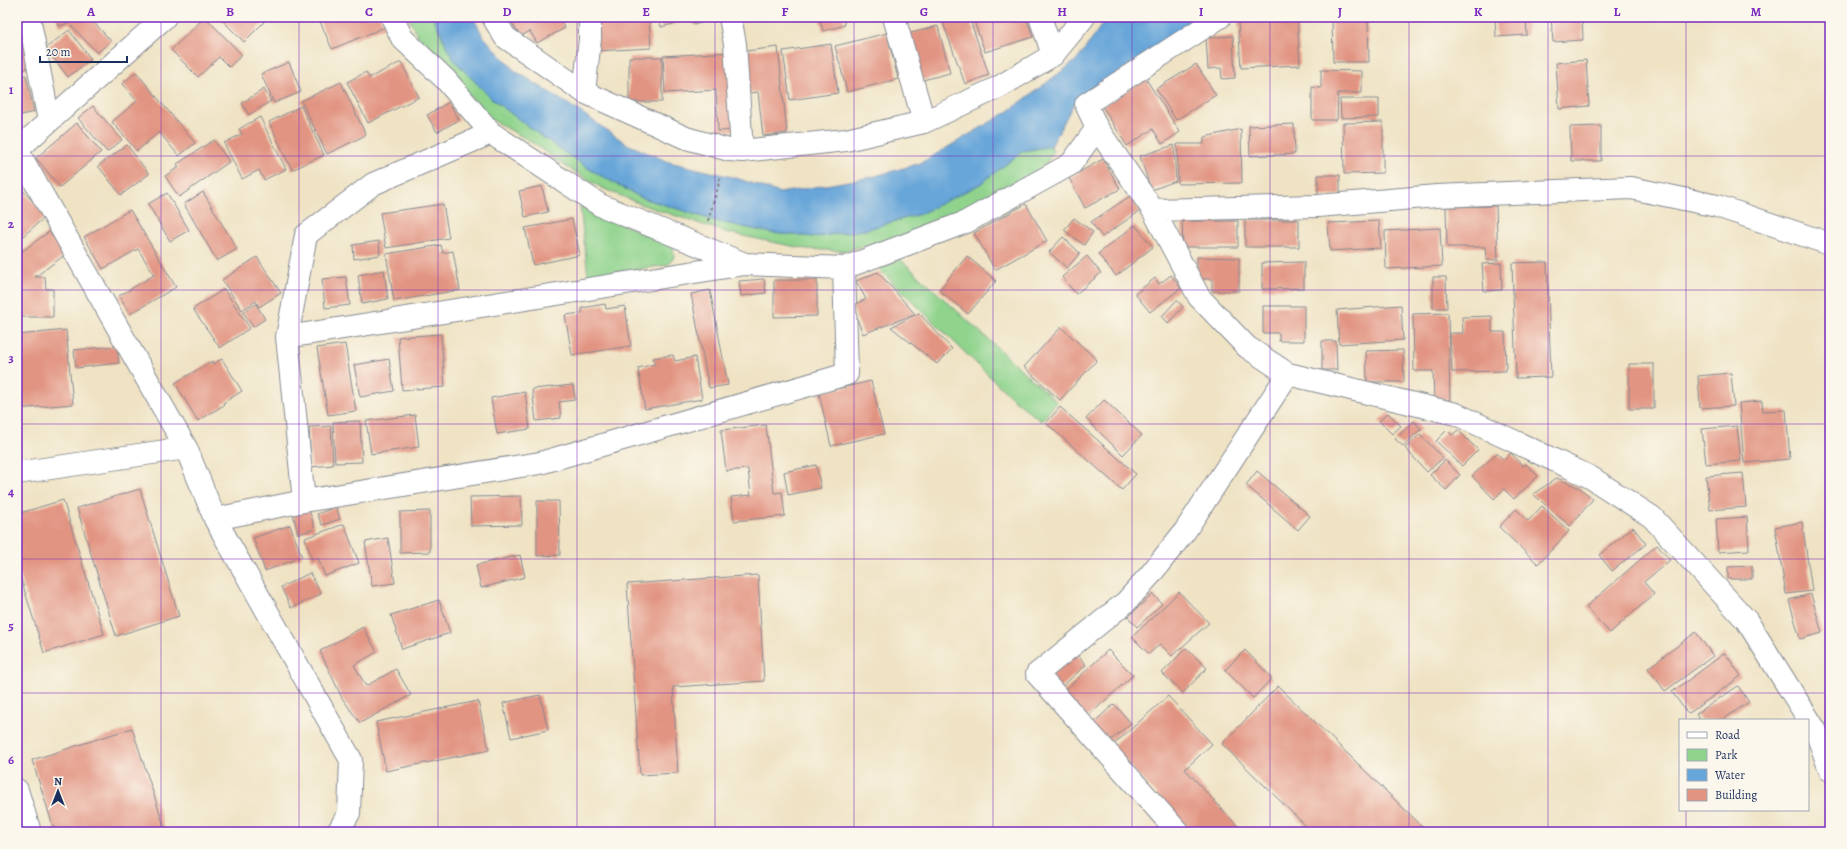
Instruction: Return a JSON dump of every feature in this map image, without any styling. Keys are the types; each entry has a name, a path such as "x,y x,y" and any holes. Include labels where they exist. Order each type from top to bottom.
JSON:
{"street":[{"path":"29,17 49,121"},
{"path":"165,17 17,150 186,448 215,519 351,760 349,813 338,832"},
{"path":"392,17 402,38 446,80 491,133 600,205 745,264"},
{"path":"493,17 505,37 584,92 686,138 735,150 846,140 924,122 999,88 1053,55 1084,17"},
{"path":"584,92 590,39 590,17"},
{"path":"730,17 735,44 735,150"},
{"path":"894,17 924,122"},
{"path":"1040,17 1053,55"},
{"path":"1220,17 1086,104 1097,128 1153,210 1199,297 1247,347 1288,374 1456,414 1590,477 1652,517 1747,621 1809,719"},
{"path":"287,337 745,264 844,268 966,222 1070,164 1097,128"},
{"path":"304,501 287,337 306,235 373,184 491,133"},
{"path":"1153,210 1318,206 1437,196 1631,188 1717,206 1830,244"},
{"path":"215,519 304,501 540,463 847,374 844,268"},
{"path":"1178,832 1037,674 1126,602 1150,575 1185,531 1288,374"},
{"path":"17,473 186,448"},
{"path":"1809,719 1816,731 1830,770"},
{"path":"17,790 30,832"}],"path":[{"path":"701,246 735,150"}],"green space":[{"path":"408,17 433,17 453,59 491,98 538,134 591,170 640,197 716,221 772,233 815,237 864,230 920,214 980,184 1023,151 1051,146 1053,152 1046,164 1005,191 954,217 897,238 843,251 807,249 772,242 725,232 643,205 602,188 562,164 530,141 489,118 420,40"},
{"path":"580,206 673,246 674,257 668,265 588,276"},
{"path":"900,259 1057,402 1041,421 1011,397 879,269"}],"water":[{"path":"433,17 473,17 483,36 514,70 579,111 627,144 669,162 736,178 780,193 872,177 921,163 1009,111 1078,59 1107,17 1200,17 1074,103 1051,146 1023,151 980,184 920,214 864,230 815,237 772,233 716,221 640,197 591,170 538,134 491,98 453,59"}],"building":[{"path":"17,17 21,17 33,67 17,71"},
{"path":"56,17 89,17 111,41 97,53 69,23 59,26"},
{"path":"205,17 242,55 229,67 219,57 198,77 171,50"},
{"path":"219,17 259,17 264,22 244,42"},
{"path":"318,17 380,17 385,27 332,49"},
{"path":"509,17 567,17 561,21 565,28 537,43 530,31 520,37"},
{"path":"593,17 649,17 651,48 595,51"},
{"path":"659,17 720,17 694,25 693,19 661,27"},
{"path":"819,17 843,17 845,25 823,31"},
{"path":"941,17 969,17 989,75 965,84"},
{"path":"986,17 1026,17 1033,37 985,52 974,21"},
{"path":"1297,17 1300,65 1241,68 1238,21"},
{"path":"1332,17 1368,17 1369,62 1333,62"},
{"path":"1495,17 1526,17 1527,35 1496,37"},
{"path":"1551,17 1582,17 1583,40 1553,42"},
{"path":"938,26 950,73 919,81 907,34"},
{"path":"69,30 91,59 68,77 46,48"},
{"path":"887,33 898,79 847,92 835,46"},
{"path":"1233,36 1235,78 1222,79 1221,68 1208,69 1206,38"},
{"path":"831,44 838,93 790,100 783,51"},
{"path":"778,47 787,133 763,136 758,92 743,94 738,52"},
{"path":"731,52 736,130 718,131 716,90 665,93 663,56"},
{"path":"629,57 662,57 662,102 629,102"},
{"path":"1586,60 1589,106 1559,109 1556,63"},
{"path":"289,62 301,92 274,103 261,74"},
{"path":"401,62 419,97 368,123 347,82 366,72 369,78"},
{"path":"1196,64 1216,95 1176,120 1156,89"},
{"path":"1321,70 1362,71 1362,93 1338,93 1337,120 1312,120 1312,87 1321,88"},
{"path":"136,72 195,143 179,156 159,132 137,151 112,122 137,101 122,84"},
{"path":"26,75 34,112 17,116 17,77"},
{"path":"1146,79 1180,132 1162,144 1153,129 1127,146 1102,106"},
{"path":"341,82 366,135 327,154 301,101"},
{"path":"264,89 271,101 249,115 242,103"},
{"path":"1340,99 1379,99 1379,117 1341,118"},
{"path":"449,102 459,120 437,132 427,115"},
{"path":"93,106 122,140 107,152 78,118"},
{"path":"301,106 324,155 292,170 269,122"},
{"path":"260,117 286,169 264,180 259,170 242,179 224,143 242,134 239,129"},
{"path":"1383,122 1383,173 1344,174 1343,123"},
{"path":"77,123 101,152 60,187 36,158"},
{"path":"1294,124 1295,154 1250,156 1249,126"},
{"path":"1601,126 1601,161 1571,161 1570,127"},
{"path":"1241,129 1242,183 1178,184 1177,144 1204,144 1204,137"},
{"path":"214,140 229,162 179,197 165,176 179,167 177,164"},
{"path":"127,145 149,174 121,195 98,166"},
{"path":"1174,145 1176,181 1151,190 1140,156"},
{"path":"1103,159 1120,189 1085,208 1069,178"},
{"path":"1318,175 1340,175 1340,195 1318,195"},
{"path":"17,184 46,216 22,237 17,232"},
{"path":"542,186 548,212 525,217 519,191"},
{"path":"203,192 237,249 217,261 184,204"},
{"path":"167,193 189,230 170,241 148,204"},
{"path":"1130,196 1140,211 1102,237 1091,222"},
{"path":"443,204 449,238 386,248 380,213"},
{"path":"1026,204 1047,241 995,270 974,233"},
{"path":"1496,206 1498,260 1486,260 1485,247 1447,247 1446,207"},
{"path":"130,210 176,287 130,314 119,296 154,275 138,249 103,269 84,237"},
{"path":"1074,218 1093,232 1084,245 1064,230"},
{"path":"572,219 580,255 533,265 525,228"},
{"path":"1245,220 1299,220 1299,247 1245,247"},
{"path":"1182,221 1238,221 1238,247 1183,247"},
{"path":"1379,221 1381,248 1330,251 1328,223"},
{"path":"1135,225 1153,247 1116,276 1098,254"},
{"path":"1440,228 1442,266 1386,269 1385,231"},
{"path":"50,231 66,254 35,277 45,277 46,289 53,289 53,317 18,317 17,255"},
{"path":"1063,237 1080,253 1067,268 1049,252"},
{"path":"379,241 380,255 354,259 353,245"},
{"path":"441,245 443,253 453,251 460,290 394,301 386,254"},
{"path":"967,256 996,281 968,314 939,290"},
{"path":"1087,256 1101,273 1076,294 1062,277"},
{"path":"257,257 281,293 259,307 256,301 242,310 222,280"},
{"path":"1197,257 1239,258 1239,291 1212,291 1212,279 1197,279"},
{"path":"1304,262 1304,288 1262,289 1262,263"},
{"path":"1547,262 1551,377 1516,378 1512,263"},
{"path":"1501,263 1502,290 1484,291 1482,264"},
{"path":"384,270 388,299 362,304 358,275"},
{"path":"878,272 915,314 863,334 852,306 866,299 856,281"},
{"path":"1171,275 1181,288 1150,312 1135,294 1155,278 1159,284"},
{"path":"346,277 350,305 325,308 322,279"},
{"path":"1433,277 1446,277 1447,308 1433,308"},
{"path":"764,279 766,293 741,296 739,281"},
{"path":"774,280 817,280 817,316 774,317"},
{"path":"224,289 250,328 220,348 193,309"},
{"path":"710,290 728,385 709,388 691,294"},
{"path":"1177,300 1183,307 1168,323 1162,316"},
{"path":"256,304 265,319 253,327 243,312"},
{"path":"605,304 606,309 625,306 631,346 572,355 565,315 582,313 582,308"},
{"path":"1401,305 1403,340 1339,344 1337,310"},
{"path":"1263,306 1304,306 1304,341 1279,341 1279,333 1263,333"},
{"path":"919,313 952,349 937,364 891,327"},
{"path":"1448,313 1450,400 1434,400 1433,371 1414,371 1413,314"},
{"path":"1492,316 1492,332 1505,332 1506,371 1452,372 1450,333 1463,333 1462,317"},
{"path":"1061,327 1097,360 1060,400 1024,367"},
{"path":"66,330 73,404 17,409 17,335"},
{"path":"441,334 445,387 402,390 398,337"},
{"path":"1322,341 1336,341 1337,370 1322,370"},
{"path":"345,344 356,411 328,415 317,348"},
{"path":"117,346 119,363 76,368 74,350"},
{"path":"1403,350 1404,382 1367,382 1366,351"},
{"path":"673,355 675,361 695,357 702,399 645,409 638,368 655,364 653,358"},
{"path":"222,359 242,391 223,403 224,405 198,421 175,383 212,361 213,364"},
{"path":"389,359 394,391 360,397 354,365"},
{"path":"1629,364 1654,364 1654,409 1629,409"},
{"path":"1731,373 1734,406 1700,408 1698,376"},
{"path":"871,381 884,434 831,446 819,393"},
{"path":"573,385 575,400 559,402 561,418 536,421 532,389"},
{"path":"525,392 530,429 497,434 491,398"},
{"path":"1104,400 1142,435 1123,455 1086,419"},
{"path":"1762,401 1763,411 1786,410 1790,459 1744,463 1739,403"},
{"path":"1060,407 1136,474 1122,490 1046,423"},
{"path":"1388,413 1401,426 1392,434 1379,421"},
{"path":"415,415 419,447 371,454 366,421"},
{"path":"360,421 362,462 335,463 333,422"},
{"path":"1414,421 1421,429 1403,446 1395,439"},
{"path":"766,425 774,493 782,492 785,516 734,521 731,497 751,495 748,469 726,471 721,430"},
{"path":"331,426 333,465 311,467 309,427"},
{"path":"1737,426 1741,461 1706,464 1702,429"},
{"path":"1447,430 1452,435 1458,430 1478,450 1462,466 1436,441"},
{"path":"1420,434 1443,458 1427,472 1405,448"},
{"path":"1497,453 1504,460 1511,453 1523,466 1526,464 1538,476 1514,499 1504,489 1494,499 1472,476"},
{"path":"1445,460 1460,475 1446,490 1430,475"},
{"path":"816,465 821,488 788,495 784,472"},
{"path":"1257,471 1310,516 1298,530 1246,485"},
{"path":"1743,473 1746,507 1710,510 1706,476"},
{"path":"1557,478 1580,488 1593,499 1570,526 1533,494"},
{"path":"140,489 179,616 116,636 77,508"},
{"path":"521,496 522,525 471,526 470,497"},
{"path":"63,500 104,634 44,653 17,566 17,514"},
{"path":"537,501 559,501 560,555 537,556"},
{"path":"1542,506 1569,531 1538,564 1499,527 1516,509 1528,521"},
{"path":"336,507 340,519 322,525 317,514"},
{"path":"309,509 315,529 298,534 293,514"},
{"path":"430,511 430,552 400,553 400,512"},
{"path":"1747,517 1749,550 1718,552 1716,519"},
{"path":"1802,522 1812,591 1786,594 1775,527"},
{"path":"344,524 359,563 325,576 318,558 312,560 305,538"},
{"path":"290,525 302,557 265,571 253,538"},
{"path":"1633,527 1646,544 1612,571 1599,555"},
{"path":"388,538 395,583 372,586 365,542"},
{"path":"1657,545 1670,560 1644,582 1654,594 1610,633 1586,607"},
{"path":"520,555 525,577 481,588 476,565"},
{"path":"1752,566 1752,579 1728,579 1728,567"},
{"path":"310,573 321,594 291,608 281,587"},
{"path":"758,575 764,681 673,687 678,773 640,775 627,584"},
{"path":"1179,592 1209,623 1172,656 1160,644 1149,654 1132,637"},
{"path":"1153,594 1162,604 1137,627 1128,617"},
{"path":"1811,594 1822,633 1800,639 1789,600"},
{"path":"439,600 450,633 402,649 391,615"},
{"path":"363,627 377,652 354,665 366,686 396,669 411,695 360,723 342,698 320,651"},
{"path":"1696,632 1713,656 1665,691 1648,668"},
{"path":"1186,648 1207,668 1183,693 1162,673"},
{"path":"1108,650 1133,675 1084,720 1060,695"},
{"path":"1245,650 1272,678 1253,698 1225,670"},
{"path":"1074,651 1086,665 1059,689 1047,674"},
{"path":"1725,653 1741,676 1688,714 1672,692"},
{"path":"1278,686 1428,832 1312,832 1222,744"},
{"path":"1738,686 1749,702 1724,719 1699,719 1696,714"},
{"path":"540,695 548,730 511,738 503,703"},
{"path":"1168,696 1212,744 1185,769 1243,832 1190,832 1112,746"},
{"path":"478,701 489,750 386,771 376,722"},
{"path":"1114,704 1131,723 1106,744 1090,726"},
{"path":"132,728 166,832 55,832 32,760"}]}
